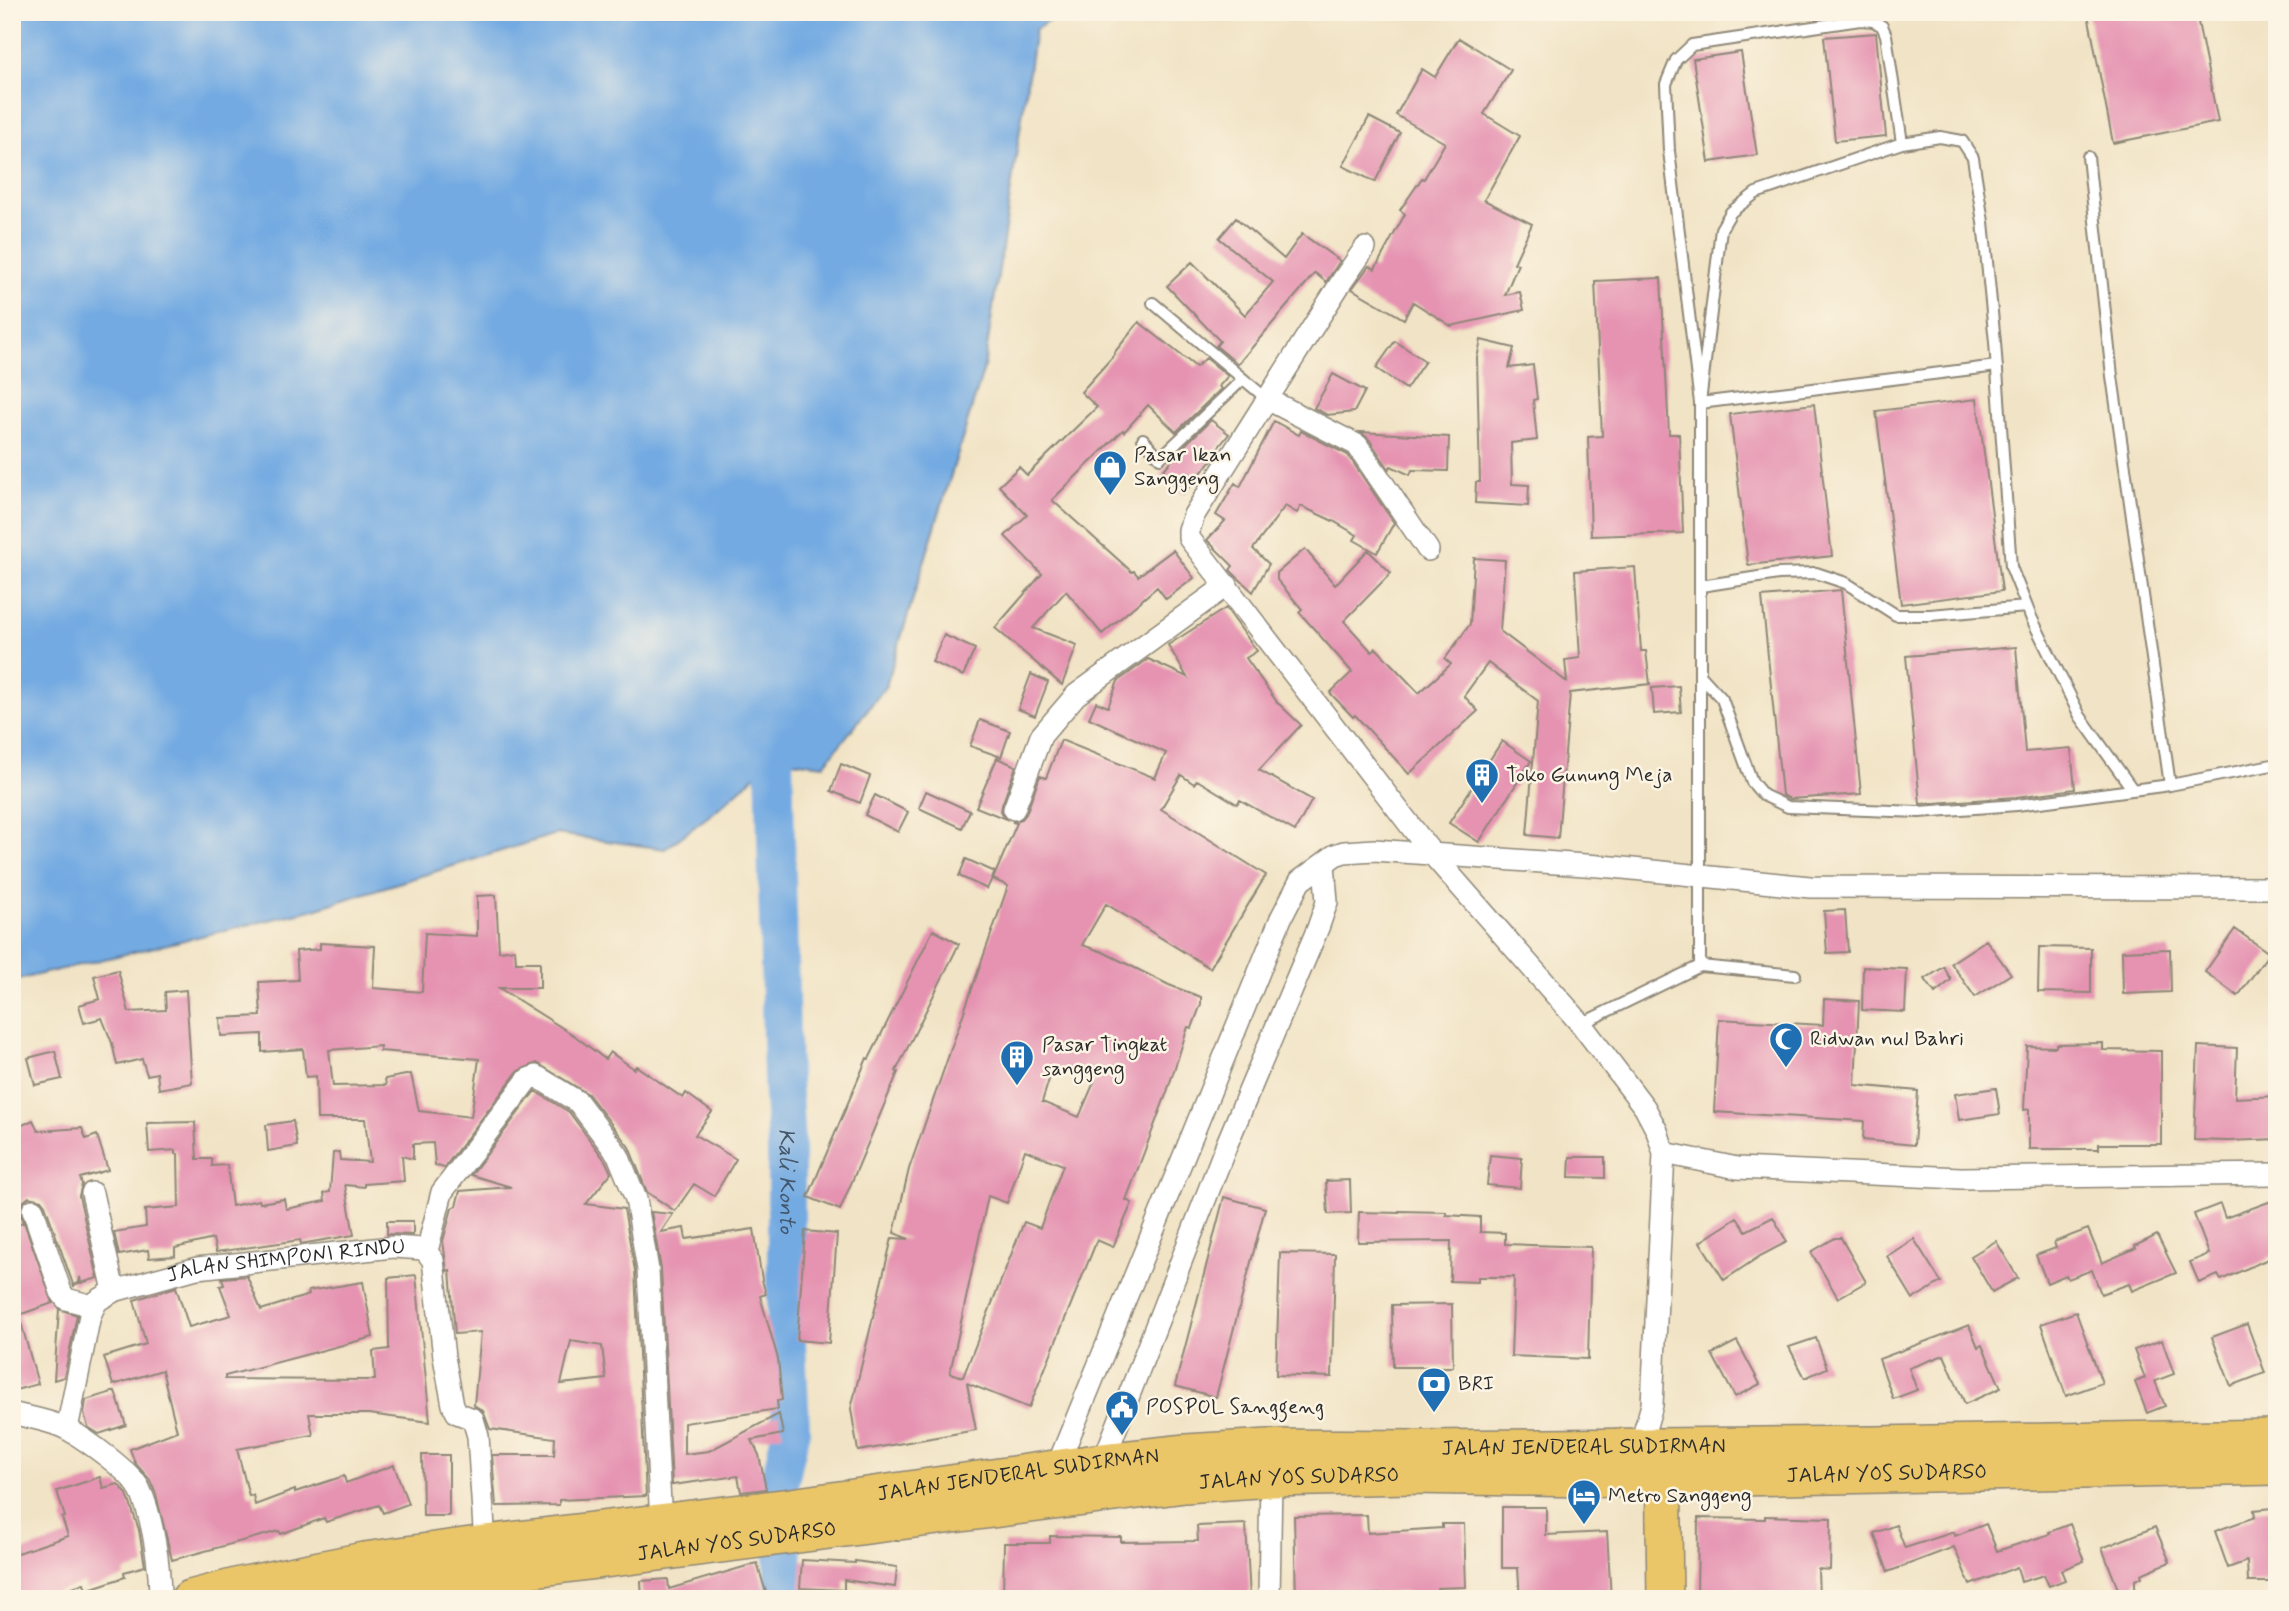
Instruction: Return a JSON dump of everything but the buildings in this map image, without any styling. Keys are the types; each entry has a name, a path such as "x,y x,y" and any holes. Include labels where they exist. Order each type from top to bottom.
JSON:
{"highway":[{"name":"JALAN JENDERAL SUDIRMAN","path":"780,1522 1056,1469 1103,1462 1269,1448 1419,1449 1651,1463 2277,1438"},
{"name":"JALAN YOS SUDARSO","path":"331,1599 378,1588 780,1522 1271,1478 1410,1475 1651,1463 2277,1466"},
{"name":"JALAN YOS SUDARSO","path":"190,1599 364,1561 485,1544 661,1524 780,1522"}],"main road":[{"path":"1641,1599 1651,1463"},
{"path":"1651,1463 1665,1599"}],"street":[{"path":"1365,248 1194,515 1189,530 1193,543 1433,855 1581,1024 1645,1108 1657,1131 1664,1153 1651,1463"},
{"path":"1267,399 1357,445 1428,550"},
{"path":"1014,809 1041,736 1076,695 1227,585"},
{"path":"1056,1469 1281,918 1300,881 1344,852 1374,850 1701,875 1810,887 2277,888"},
{"path":"1103,1462 1226,1146 1327,902 1324,864"},
{"path":"1257,982 1291,994"},
{"path":"427,1251 442,1192 528,1079 536,1076 578,1102 618,1156 636,1199 648,1270 661,1524"},
{"path":"1194,1136 1226,1146"},
{"path":"1664,1153 1737,1168 1961,1178 2277,1174"},
{"path":"92,1193 114,1290"},
{"path":"33,1210 61,1292 66,1299 93,1307 67,1429"},
{"name":"JALAN SHIMPONI RINDU","path":"93,1307 114,1290 197,1268 393,1247 427,1251 433,1260 444,1357 453,1405 457,1413 473,1419 478,1436 485,1544"},
{"path":"12,1413 67,1429 129,1475 139,1488 152,1530 160,1599"},
{"path":"1269,1599 1271,1478"}],"lane":[{"path":"1700,403 1669,151 1666,85 1676,60 1692,45 1830,23 1873,21 1882,26 1886,36 1902,143"},
{"path":"1700,966 1700,403 1721,229 1731,212 1756,193 1902,143 1940,136 1962,141 1973,158 1983,222 1997,366 2011,567 2027,607 2080,716 2133,790"},
{"path":"2088,157 2112,376 2170,785"},
{"path":"1153,303 1267,399"},
{"path":"1700,403 1997,366"},
{"path":"1143,439 1160,458 1243,379"},
{"path":"1700,586 1778,574 1816,573 1846,583 1896,615 2027,607"},
{"path":"1700,676 1721,699 1752,782 1763,795 1788,807 1919,812 2017,805 2170,785 2277,764"},
{"path":"1581,1024 1700,966 1795,975"}],"water":[{"path":"12,12 1062,12 1035,30 984,368 886,686 824,765 774,759 714,812 665,849 556,834 311,910 12,981"}],"waterway":[{"name":"Kali Konto","path":"774,759 786,1145 786,1321 791,1430 778,1490 786,1599"}],"place":[{"name":"Pasar Ikan Sanggeng","path":"1110,497"},
{"name":"Toko Gunung Meja","path":"1482,805"},
{"name":"Ridwan nul Bahri","path":"1786,1069"},
{"name":"Pasar Tingkat sanggeng","path":"1017,1087"},
{"name":"BRI","path":"1434,1414"},
{"name":"POSPOL Sanggeng","path":"1122,1437"},
{"name":"Metro Sanggeng","path":"1584,1526"}]}
